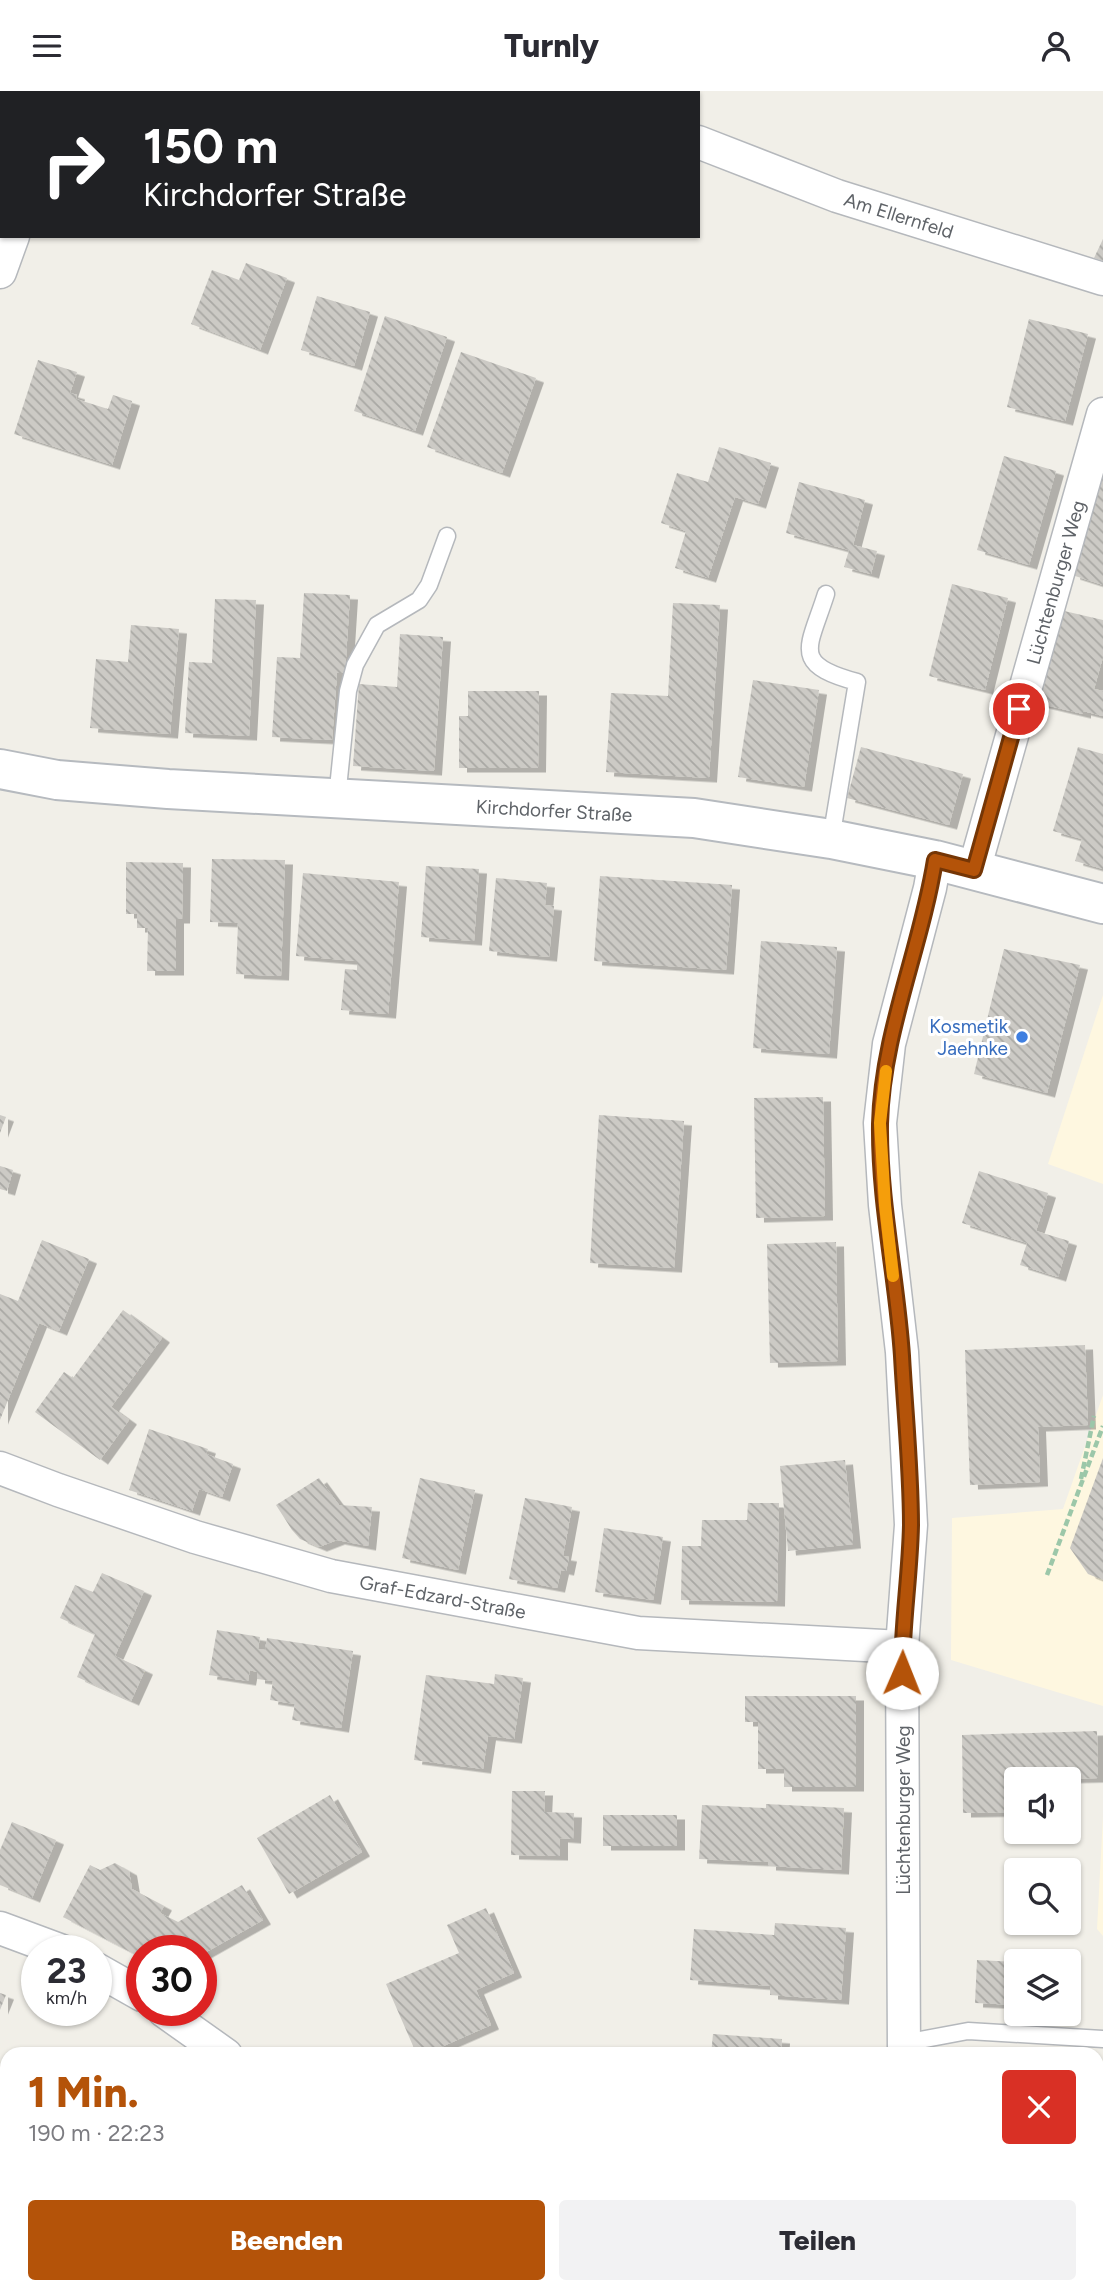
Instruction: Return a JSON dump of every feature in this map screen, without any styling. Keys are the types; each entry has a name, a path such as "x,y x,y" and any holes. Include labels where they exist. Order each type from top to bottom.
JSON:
{"street":[{"name":"Am Ellernfeld","path":"700,143 837,196 1103,279"},
{"path":"0,272 12,238"},
{"name":"Lüchtenburger Weg","path":"974,870 1103,414"},
{"name":"Kirchdorfer Straße","path":"0,769 57,780 168,789 694,818 831,839 935,860 1103,904"},
{"name":"Lüchtenburger Weg","path":"904,2047 902,1647 911,1525 902,1352 885,1205 880,1123 889,1044 935,860"},
{"name":"Graf-Edzard-Straße","path":"0,1468 195,1537 331,1576 638,1633 902,1647"},
{"path":"0,1928 21,1936"},
{"path":"185,2026 215,2047"}],"lane":[{"path":"337,798 348,691 355,665 377,625 419,600 429,585 447,536"},
{"path":"826,594 808,651 811,661 818,667 857,682 831,839"},
{"path":"911,2047 968,2031 1103,2039"}],"path":[{"path":"1077,1497 1094,1416"},
{"path":"1047,1574 1103,1426"}],"shaded area":[{"path":"1103,995 1103,1184 1048,1164"},
{"path":"1103,1395 1103,1706 951,1660 952,1518 1063,1509"},
{"path":"1103,1816 1103,1936 1097,1929"}],"building":[{"path":"1103,239 1103,261 1094,258"},
{"path":"246,263 287,278 260,350 191,324 212,270 239,280"},
{"path":"317,296 370,312 354,366 301,350"},
{"path":"385,316 447,337 415,431 354,411"},
{"path":"1029,319 1088,334 1065,421 1007,407"},
{"path":"461,352 536,378 502,473 427,447"},
{"path":"38,360 77,372 70,393 77,395 76,399 108,409 113,395 132,401 112,465 14,434"},
{"path":"719,447 771,463 758,504 735,497 708,578 675,568 686,531 661,523 677,473 708,482"},
{"path":"1004,456 1056,471 1029,565 977,550"},
{"path":"1103,477 1103,585 1072,575"},
{"path":"799,482 865,500 853,545 877,551 871,574 844,567 849,550 786,533"},
{"path":"952,584 1008,598 985,690 929,676"},
{"path":"304,593 350,595 345,673 337,673 332,740 272,737 277,657 300,658"},
{"path":"215,599 256,600 249,736 185,733 189,662 212,663"},
{"path":"673,603 720,605 709,778 606,772 611,693 668,696"},
{"path":"1060,610 1103,620 1103,657 1094,689 1103,691 1103,716 1037,703"},
{"path":"131,625 179,629 170,734 90,728 96,659 128,662"},
{"path":"400,634 443,637 434,771 353,766 359,684 397,687"},
{"path":"753,680 819,690 804,787 738,777"},
{"path":"468,691 539,691 538,768 459,768 459,716 468,716"},
{"path":"861,747 963,774 949,825 847,798"},
{"path":"1078,747 1103,754 1103,869 1075,861 1082,839 1053,831"},
{"path":"212,859 285,860 281,976 236,974 238,923 210,922"},
{"path":"126,862 183,863 182,919 176,919 176,971 147,971 148,928 137,928 137,914 126,914"},
{"path":"426,866 479,869 474,941 421,937"},
{"path":"303,873 399,882 388,1014 341,1010 345,969 357,970 357,961 296,956"},
{"path":"600,876 732,885 726,970 594,961"},
{"path":"496,878 547,883 545,905 554,906 549,957 489,951"},
{"path":"761,941 837,947 829,1054 753,1048"},
{"name":"Kosmetik Jaehnke","path":"1004,949 1080,965 1047,1093 974,1074"},
{"path":"823,1097 825,1216 756,1218 754,1098"},
{"path":"0,1115 6,1117 0,1133"},
{"path":"599,1115 684,1121 674,1268 590,1263"},
{"path":"0,1166 13,1170 7,1191 0,1189"},
{"path":"979,1171 1048,1193 1036,1231 1069,1241 1058,1277 1020,1265 1027,1243 962,1223"},
{"path":"42,1240 89,1259 59,1331 39,1323 0,1420 0,1294 18,1301"},
{"path":"836,1242 838,1361 770,1363 767,1244"},
{"path":"123,1310 162,1338 111,1407 129,1420 100,1460 35,1412 64,1372 73,1378"},
{"path":"1085,1345 1088,1425 1038,1427 1040,1482 970,1485 965,1350"},
{"path":"149,1429 208,1449 206,1454 233,1464 222,1497 199,1489 192,1511 129,1490"},
{"path":"1103,1458 1103,1580 1088,1574 1070,1548"},
{"path":"845,1460 853,1544 788,1551 780,1466"},
{"path":"319,1478 339,1505 372,1507 368,1546 337,1540 319,1547 300,1539 292,1530 276,1505"},
{"path":"420,1478 475,1490 458,1570 402,1558"},
{"path":"525,1498 572,1507 563,1556 569,1557 566,1571 561,1570 557,1588 509,1579"},
{"path":"748,1503 779,1503 777,1602 681,1600 682,1546 701,1546 702,1520 747,1520"},
{"path":"604,1528 663,1537 653,1600 595,1592"},
{"path":"102,1573 144,1591 115,1656 145,1670 131,1701 77,1677 95,1634 60,1618 75,1585 93,1592"},
{"path":"217,1630 260,1637 258,1649 265,1650 267,1638 353,1651 341,1728 292,1720 295,1704 270,1700 273,1681 257,1679 257,1672 250,1670 248,1681 209,1675"},
{"path":"495,1674 523,1678 514,1739 488,1736 483,1769 414,1760 426,1675 494,1684"},
{"path":"745,1696 856,1696 856,1787 784,1787 784,1769 758,1769 758,1722 745,1722"},
{"path":"1097,1731 1098,1778 1081,1778 1081,1767 1004,1767 1004,1812 963,1813 962,1735"},
{"path":"512,1791 545,1791 544,1812 574,1813 573,1839 560,1838 560,1856 511,1855"},
{"path":"330,1795 362,1852 289,1894 257,1838"},
{"path":"766,1804 844,1808 841,1870 768,1866 768,1862 699,1859 702,1805 766,1808"},
{"path":"603,1815 677,1815 677,1846 603,1846"},
{"path":"12,1822 56,1840 32,1898 0,1885 0,1850"},
{"path":"115,1863 129,1871 132,1889 164,1906 160,1913 178,1922 242,1885 263,1920 217,1946 217,1935 126,1935 126,1950 112,1942 112,1935 98,1935 63,1917 90,1865 100,1870"},
{"path":"486,1908 514,1973 476,1990 491,2025 441,2047 414,2047 386,1984 459,1953 447,1925"},
{"path":"775,1923 846,1928 841,2000 770,1995 770,1986 690,1980 694,1929 774,1935"},
{"path":"977,1960 1004,1961 1004,2004 975,2003"},
{"path":"0,1993 6,1995 0,2010"},
{"path":"713,2034 782,2039 782,2047 712,2047"}],"slow traffic":[{"path":"886,1071 880,1123 893,1276"}],"place":[{"name":"Kosmetik Jaehnke","path":"1022,1037"}],"route":[{"path":"902,1673 911,1525 902,1352 885,1205 880,1123 889,1044 935,860 974,870 1019,709"}]}
